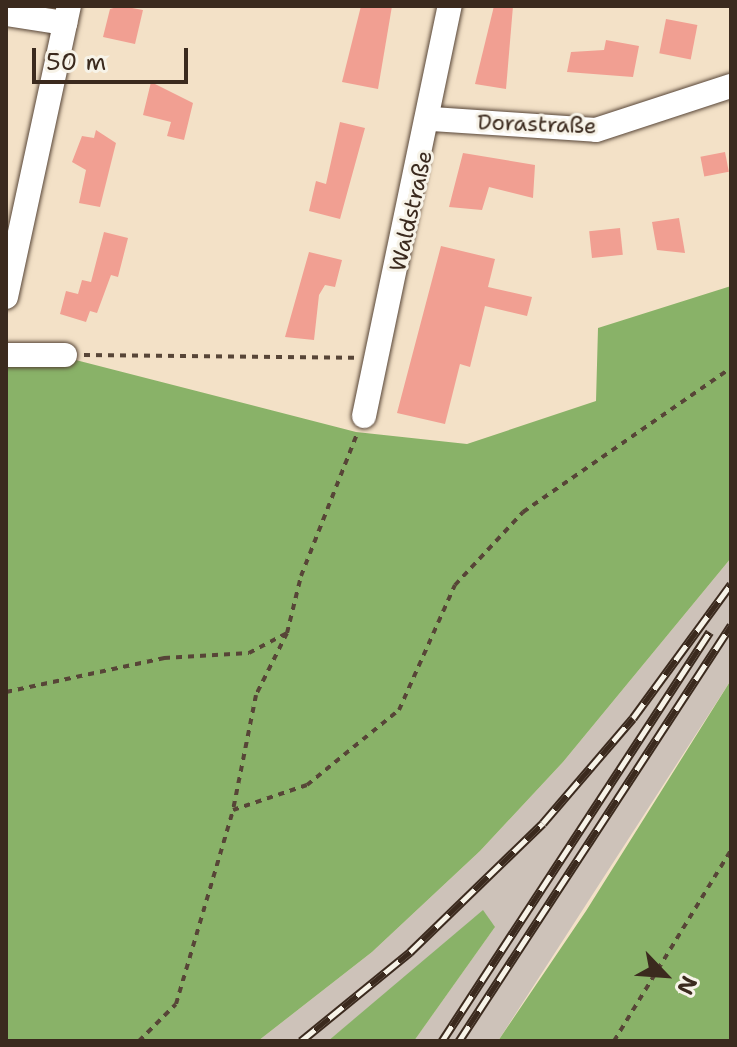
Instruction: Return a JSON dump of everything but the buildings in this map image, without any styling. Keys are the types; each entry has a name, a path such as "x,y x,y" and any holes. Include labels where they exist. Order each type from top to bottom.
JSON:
{"street":[{"name":"Waldstraße","path":"364,416 432,119 450,6"},
{"path":"6,14 67,15 6,297"},
{"name":"Dorastraße","path":"432,119 596,130 731,86"},
{"path":"6,355 65,355"}],"path":[{"path":"65,355 377,358"},
{"path":"233,810 307,785 399,710 455,585 523,512 731,368"},
{"path":"139,1041 176,1004 233,810 256,695 287,633 301,576 364,416"},
{"path":"6,692 164,658 249,653 287,633"},
{"path":"614,1041 731,850"}],"shaded area":[{"path":"731,558 731,680 498,1041 414,1041 495,927 392,989 328,1041 258,1041 372,952 480,851 563,762"}],"green space":[{"path":"731,286 731,558 563,762 480,851 372,952 258,1041 6,1041 6,357 64,357 356,432 467,444 596,401 598,328"},
{"path":"731,680 731,1041 498,1041 586,911"},
{"path":"483,910 495,927 414,1041 328,1041"}],"railway":[{"path":"301,1041 410,952 543,823 633,718 731,584"},
{"path":"459,1041 731,625"},
{"path":"442,1041 710,632"}]}
